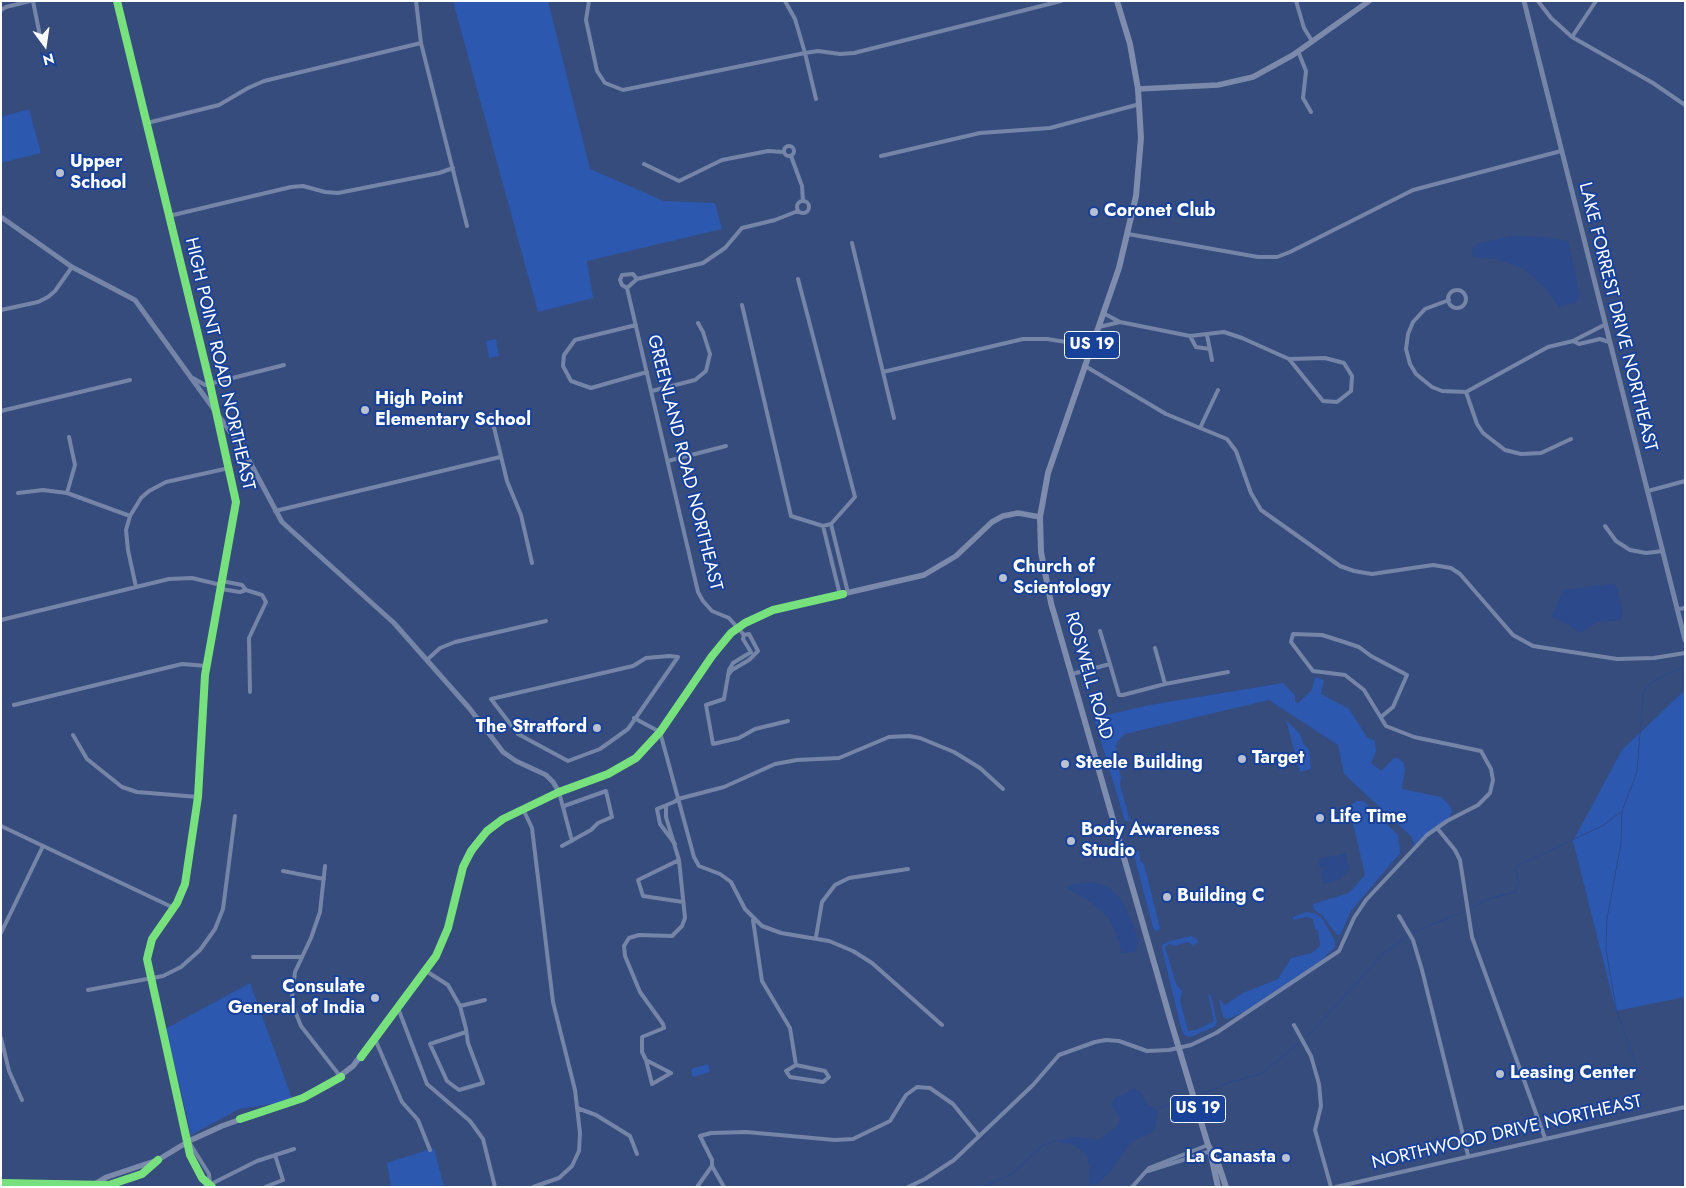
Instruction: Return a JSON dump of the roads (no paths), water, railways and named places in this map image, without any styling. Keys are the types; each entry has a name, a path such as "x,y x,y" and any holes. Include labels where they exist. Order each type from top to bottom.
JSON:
{"main road":[{"name":"ROSWELL ROAD","path":"1117,1 1130,44 1140,104 1139,167 1128,234 1048,473 1040,517 1042,567 1179,1048 1210,1148 1218,1187"},
{"path":"1138,90 1236,82 1266,70 1298,51 1369,1"},
{"path":"1,1182 95,1186 108,1185 136,1177 149,1170 158,1160 189,1142 240,1119 312,1094 341,1077 353,1066 375,1039 426,971 445,937 462,869 471,851 494,826 523,809 623,767 642,752 660,732 712,656 738,628 756,616 773,610 924,575 956,556 992,522 1003,516 1018,513 1040,517"},
{"name":"ROSWELL ROAD","path":"1210,1148 1220,1166 1226,1187"}],"street":[{"path":"1,10 31,1 40,36"},
{"name":"HIGH POINT ROAD NORTHEAST","path":"117,1 217,412 235,494 236,510 207,666 198,797 185,884 174,908 149,945 147,959 189,1142"},
{"path":"416,1 421,43 467,226"},
{"path":"589,1 586,20 597,71 605,83 618,89 628,89 818,51 840,54 854,53 1061,1"},
{"path":"785,1 796,19 816,99"},
{"path":"1296,1 1304,30 1312,42"},
{"name":"LAKE FORREST DRIVE NORTHEAST","path":"1524,1 1604,325 1663,550 1682,609 1685,640"},
{"path":"1538,1 1551,18 1572,37 1653,83 1685,105"},
{"path":"1572,37 1596,1"},
{"path":"147,123 219,105 264,81 421,43"},
{"path":"1298,51 1306,71 1303,98 1311,112"},
{"path":"882,156 980,133 1050,128 1140,104"},
{"path":"628,288 637,279 696,266 718,253 742,228 775,220 798,211 804,214 809,209 807,203 803,201 802,186 791,156 794,150 790,146 785,148 784,152"},
{"path":"644,164 679,180 722,160 768,151 784,152 786,155 791,156"},
{"path":"1128,234 1258,257 1277,257 1413,190 1562,151"},
{"path":"169,216 290,187 303,186 325,192 338,193 439,173 453,168"},
{"path":"798,211 798,205 803,201"},
{"path":"1,217 72,267 130,296 149,318 192,377 252,464 282,522 316,555 394,623 428,659 503,752 546,776 553,782 560,792 572,841"},
{"path":"852,243 894,418"},
{"path":"1,310 38,302 48,297 72,267"},
{"name":"GREENLAND ROAD NORTHEAST","path":"637,279 632,274 622,275 620,280 622,285 628,288 700,596 707,606 729,618 744,635 749,634 758,651 728,675"},
{"path":"742,305 791,516 823,526 831,524 855,497 798,279"},
{"path":"1455,291 1461,292 1466,299 1465,304 1458,308 1450,305 1449,300 1450,294 1455,291"},
{"path":"1449,300 1425,309 1413,322 1408,334 1406,349 1410,364 1424,381 1442,391 1466,392 1548,348 1573,341 1582,334 1604,325"},
{"path":"1103,313 1120,322 1190,336 1224,332 1289,359 1325,358 1344,363 1352,376 1352,392 1337,402 1323,401 1289,359"},
{"path":"1098,328 1120,322"},
{"path":"636,324 575,340 564,355 563,366 571,381 591,388 647,372"},
{"path":"652,391 695,380 706,371 710,354 703,332 698,324"},
{"path":"1582,334 1585,343"},
{"path":"1207,335 1212,360"},
{"path":"1190,336 1196,347 1210,349"},
{"path":"883,372 1024,339 1047,339 1092,346"},
{"path":"1573,341 1579,344 1600,339 1609,342"},
{"path":"192,377 205,385 284,365"},
{"path":"1085,366 1166,414 1219,435 1232,444 1251,493 1266,515 1340,566 1354,572 1372,574 1432,565 1451,568 1460,574 1513,635 1533,646 1617,659 1654,658 1685,653"},
{"path":"1,411 130,380"},
{"path":"1200,428 1218,390"},
{"path":"1466,392 1476,424 1483,433 1505,450 1521,454 1536,454 1555,448 1571,438"},
{"path":"491,416 500,457 507,481 521,515 532,563"},
{"path":"68,493 75,465 69,437"},
{"path":"668,461 726,446"},
{"path":"275,511 500,457"},
{"path":"136,587 126,541 130,516 141,498 158,486 228,468"},
{"path":"1648,491 1685,481"},
{"path":"18,493 42,490 68,493 130,516"},
{"path":"831,524 848,593"},
{"path":"823,526 840,595"},
{"path":"1605,526 1616,541 1630,550 1646,554 1663,550"},
{"path":"2,619 136,587 184,578 203,579 240,592 246,590"},
{"path":"221,585 242,585 246,590 262,595 266,602 248,638 250,692"},
{"path":"428,659 440,648 454,642 546,621"},
{"path":"1100,631 1119,695 1228,672"},
{"path":"908,1187 942,1169 1033,1084 1053,1059 1064,1052 1106,1040 1119,1041 1147,1051 1179,1048 1216,1033 1334,956 1343,945 1354,918 1366,900 1428,834 1454,816 1478,805 1490,793 1493,780 1491,769 1482,751 1414,737 1386,726 1364,690 1345,675 1313,671 1291,642 1293,634 1322,635 1341,641 1359,648 1370,656 1407,675 1393,707 1381,717"},
{"path":"744,635 743,639 751,652 733,663 728,675 724,699 706,705 713,744 739,738 755,728 788,721"},
{"path":"1155,648 1165,684"},
{"path":"678,657 634,718 628,729 600,750 568,761 518,734 491,699 633,666 646,658 678,657"},
{"path":"14,705 182,664 207,666"},
{"path":"1072,674 1110,664"},
{"path":"634,718 660,732 696,862 703,869 720,874 731,882 753,920 759,947 762,981 790,1028 796,1065"},
{"path":"72,735 87,758 122,788 136,792 198,797"},
{"path":"675,844 660,824 656,809 678,799 724,787 775,764 797,760 839,758 879,740 899,735 920,738 954,752 980,768 1003,789"},
{"path":"562,846 591,830 598,823 612,817 606,791 564,806"},
{"path":"646,1060 671,1073 652,1084 642,1052 642,1037 664,1028 640,992 625,956 624,946 629,938 639,936 672,936 682,926 685,918 679,860 666,817 666,806"},
{"path":"523,809 532,828 553,1002 575,1090 580,1132 579,1151 572,1166 559,1178 533,1187"},
{"path":"88,990 163,976 181,968 200,950 215,929 223,909 235,816"},
{"path":"1,826 174,908"},
{"path":"1437,828 1455,850 1460,860 1472,937 1545,1138"},
{"path":"1,933 43,846"},
{"path":"679,860 638,880 643,896 683,902"},
{"path":"325,866 316,926 302,957 293,984 295,1011 306,1032 341,1077"},
{"path":"816,937 822,902 835,885 850,878 908,869"},
{"path":"283,871 324,879"},
{"path":"1399,916 1413,940 1422,970 1468,1155"},
{"path":"753,920 772,931 816,937 843,946 866,959 942,1025"},
{"path":"253,956 302,957"},
{"path":"426,971 448,985 460,1006 482,1083 459,1090 447,1081 430,1044 466,1032"},
{"path":"460,1006 485,1000"},
{"path":"398,1008 426,1084 470,1121 483,1139 494,1187"},
{"path":"1294,1025 1311,1056 1319,1084 1321,1106 1315,1130 1330,1187"},
{"path":"1,1038 9,1071 22,1100"},
{"path":"375,1039 402,1102 418,1120 430,1150"},
{"path":"796,1065 825,1071 829,1078 823,1082 790,1077 786,1071 796,1065"},
{"path":"724,1187 712,1166 712,1160 700,1136 705,1134 746,1132 835,1140 853,1139 890,1122 906,1095 913,1088 921,1086 930,1088 953,1104 979,1136"},
{"name":"NORTHWOOD DRIVE NORTHEAST","path":"1336,1187 1468,1155 1685,1107"},
{"path":"577,1108 596,1115 630,1136 637,1154"},
{"path":"189,1142 190,1155 202,1178 211,1185"},
{"path":"189,1142 209,1174 211,1185"},
{"path":"1181,1157 1210,1148"},
{"path":"1132,1187 1149,1168 1210,1148"},
{"path":"205,1187 257,1161 294,1149"},
{"path":"265,1187 283,1180 275,1155"},
{"path":"697,1187 712,1166"}],"waterway":[{"path":"1471,908 1488,899 1515,892 1519,883 1515,870 1517,866 1602,826 1622,811 1637,772 1643,694 1646,688 1657,679 1685,666"},
{"path":"1622,812 1621,844 1607,918 1606,949 1616,1008 1636,1065"},
{"path":"1414,932 1463,912"},
{"path":"1306,1038 1383,954 1406,937"},
{"path":"1202,1094 1231,1082 1261,1074 1299,1043"},
{"path":"1157,1109 1184,1100"},
{"path":"983,1187 1013,1173 1043,1145 1059,1140"}],"place":[{"name":"Upper School","path":"60,173"},
{"name":"Coronet Club","path":"1094,212"},
{"name":"High Point Elementary School","path":"365,410"},
{"name":"Church of Scientology","path":"1003,578"},
{"name":"The Stratford","path":"597,728"},
{"name":"Target","path":"1242,759"},
{"name":"Steele Building","path":"1065,764"},
{"name":"Life Time","path":"1320,818"},
{"name":"Body Awareness Studio","path":"1071,841"},
{"name":"Building C","path":"1167,897"},
{"name":"Consulate General of India","path":"375,998"},
{"name":"Leasing Center","path":"1500,1074"},
{"name":"La Canasta","path":"1286,1158"}]}
